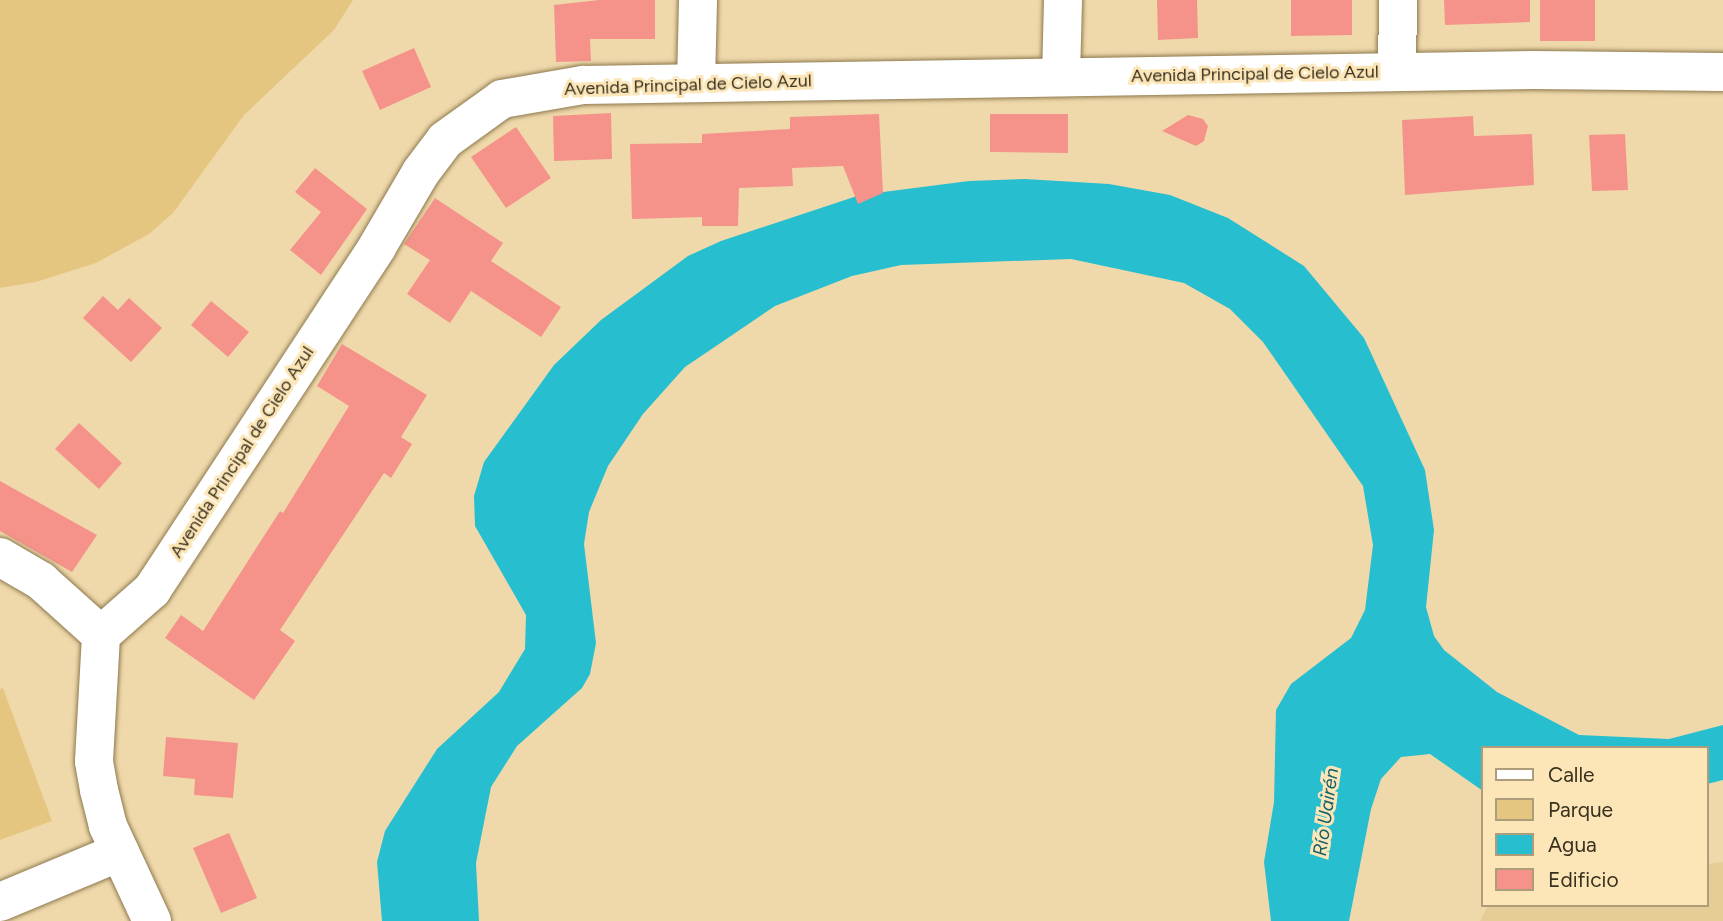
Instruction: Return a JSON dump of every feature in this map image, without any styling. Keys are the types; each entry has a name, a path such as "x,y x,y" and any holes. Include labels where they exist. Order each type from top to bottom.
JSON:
{"street":[{"path":"696,83 698,0"},
{"path":"1061,78 1063,0"},
{"path":"1397,72 1398,0"},
{"name":"Avenida Principal de Cielo Azul","path":"101,635 152,590 445,139 502,99 583,85 1397,72 1723,72"},
{"path":"0,557 41,581 101,635 94,761 108,826 152,921"},
{"path":"0,902 120,852"}],"shaded area":[{"path":"1723,862 1723,921 1480,921 1487,907 1709,907 1709,864"}],"green space":[{"path":"0,0 353,0 334,30 244,115 173,213 149,234 96,263 36,282 0,288"},
{"path":"3,688 52,821 0,840 0,689"}],"water":[{"name":"Río Uairén","path":"1025,179 1109,184 1170,195 1228,218 1304,266 1364,338 1425,470 1434,530 1426,607 1434,636 1444,650 1497,692 1579,735 1669,739 1723,725 1723,780 1709,784 1709,746 1482,746 1482,790 1430,754 1401,757 1381,779 1371,809 1349,921 1271,921 1264,862 1274,802 1276,710 1291,684 1351,638 1365,610 1373,545 1363,486 1263,342 1230,309 1184,283 1071,259 901,265 852,276 775,306 685,367 643,414 608,466 589,512 584,544 596,643 590,674 582,688 517,746 491,787 476,863 479,921 382,921 377,862 385,831 437,749 499,692 525,649 526,615 475,526 474,496 484,462 554,365 601,320 688,256 721,241 860,195 969,181"}],"building":[{"path":"599,0 655,0 655,39 590,39 591,61 556,62 554,5"},
{"path":"1157,0 1197,0 1198,38 1158,40"},
{"path":"1291,0 1352,0 1352,35 1291,36"},
{"path":"1444,0 1530,0 1530,22 1445,25"},
{"path":"1540,0 1595,0 1595,41 1540,41"},
{"path":"414,48 431,87 380,110 362,71"},
{"path":"611,113 612,159 554,161 553,116"},
{"path":"879,114 883,193 858,204 843,166 792,168 793,186 739,188 738,226 702,226 702,217 632,219 630,144 702,143 702,134 790,129 790,117"},
{"path":"990,114 1068,114 1068,153 990,152"},
{"path":"1188,115 1203,119 1208,126 1204,141 1196,146 1162,131"},
{"path":"1473,116 1474,136 1532,134 1534,185 1405,195 1402,120"},
{"path":"516,127 551,178 506,208 471,157"},
{"path":"1625,134 1628,190 1592,191 1589,135"},
{"path":"315,168 367,209 321,275 290,250 321,212 295,192"},
{"path":"435,198 503,243 491,261 561,307 541,337 471,291 450,323 407,294 430,260 404,244"},
{"path":"103,296 118,310 129,298 162,328 131,362 83,318"},
{"path":"211,301 249,332 228,357 191,325"},
{"path":"342,344 427,395 401,437 412,444 391,478 384,473 280,630 295,641 254,700 165,638 181,615 203,631 280,511 283,513 349,406 317,386"},
{"path":"79,423 122,463 99,489 55,449"},
{"path":"0,481 97,535 72,572 0,531"},
{"path":"166,737 238,743 233,798 194,795 195,779 163,776"},
{"path":"229,833 257,898 221,913 193,848"}]}
